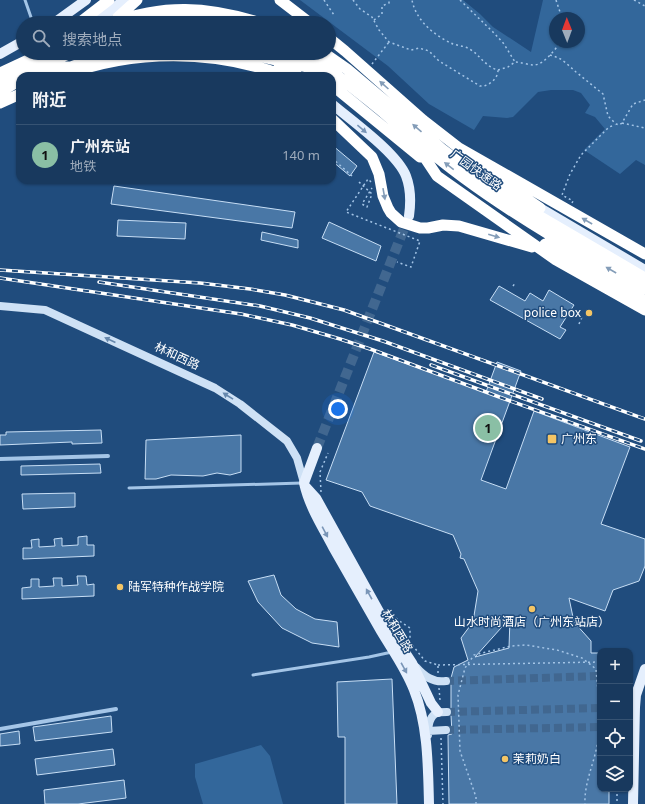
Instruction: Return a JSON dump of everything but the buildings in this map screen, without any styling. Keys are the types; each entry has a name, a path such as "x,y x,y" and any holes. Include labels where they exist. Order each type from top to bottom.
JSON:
{"highway":[{"path":"89,16 109,0"},
{"path":"119,16 137,0"},
{"path":"198,0 212,16"},
{"path":"213,16 214,0"},
{"path":"280,0 301,16"},
{"path":"133,16 160,10 183,9 223,13 234,16"},
{"path":"336,44 423,120 495,178 540,208"},
{"path":"20,64 26,60"},
{"path":"0,73 28,60"},
{"path":"34,72 53,60"},
{"path":"38,71 58,60"},
{"path":"38,71 71,60"},
{"path":"66,71 92,60"},
{"path":"38,71 66,71 122,60"},
{"path":"132,60 169,60 208,64 245,72"},
{"path":"223,60 272,72"},
{"path":"260,60 290,72"},
{"path":"271,60 315,72"},
{"path":"285,60 316,72"},
{"path":"301,60 319,72"},
{"name":"广园快速路","path":"316,60 332,72"},
{"path":"334,60 347,69 443,150 488,184 527,209 645,278"},
{"path":"248,65 266,72"},
{"name":"广园快速路","path":"336,75 431,153 498,203 543,231 645,289"},
{"path":"0,82 16,77"},
{"path":"0,92 16,82"},
{"path":"336,82 361,100 414,145 421,152 437,176 556,260 645,310"},
{"path":"0,92 16,85"},
{"name":"广园快速路","path":"336,88 436,170 484,205 573,261 645,301"},
{"path":"0,102 16,96"},
{"path":"336,123 372,157 379,174 388,208 391,213 401,222 420,228 443,225 459,226 541,249"},
{"path":"336,129 372,157"},
{"path":"459,148 645,254"},
{"path":"458,162 540,208"}],"main road":[{"path":"64,16 86,0"},
{"path":"104,16 124,0"},
{"path":"0,54 16,45"},
{"path":"17,72 38,60"},
{"path":"0,82 16,73"},
{"path":"336,107 402,167 410,188 411,201 409,216"},
{"path":"540,208 645,270"},
{"name":"林和西路","path":"0,306 45,310 215,388 240,404 258,420 287,441 297,458 308,500 413,686 420,709 427,752 429,804"},
{"path":"304,483 317,448"},
{"name":"林和西路","path":"304,483 316,498 382,617 412,663 431,703 443,712"},
{"path":"412,663 422,674 442,682 428,685 425,689 420,709"},
{"path":"633,704 645,669"},
{"path":"427,752 428,730 431,719 443,712"},
{"path":"428,730 446,730"},
{"path":"632,756 633,804"}],"street":[{"path":"0,459 108,456"},
{"path":"0,729 116,710"}],"lane":[{"path":"25,0 31,16"},
{"path":"0,102 16,93"},
{"path":"129,488 304,483"},
{"path":"254,675 369,657 394,651"}],"path":[{"path":"324,0 334,16"},
{"path":"353,0 360,9 374,20 379,30 389,42 411,50 419,48 429,51 439,61 480,86 484,86 492,82 497,76 498,70"},
{"path":"374,20 382,14 382,6 389,3 389,0"},
{"path":"412,0 416,12 429,29 440,37 454,44 472,50 479,55 485,64 498,70 508,67 515,62 535,65 550,55 556,48"},
{"path":"460,0 504,44 515,62"},
{"path":"556,0 560,12"},
{"path":"634,0 645,6"},
{"path":"366,69 389,42"},
{"path":"550,55 559,58 566,63 603,94 608,116 613,123 618,125"},
{"path":"568,210 573,202 562,195 573,168 581,155 609,126 622,123 633,104 645,100"},
{"path":"622,123 645,128"},
{"path":"336,162 352,176"},
{"path":"359,182 372,194 367,206 362,204 374,185 368,179 346,212 420,241 411,267 397,262"},
{"path":"513,286 516,282"},
{"path":"579,324 582,317"},
{"path":"476,804 476,797 460,751 458,695 465,668 474,655 504,647 518,646 557,650 582,658 596,669 599,700 598,740 584,793 585,804"},
{"path":"438,665 597,662"},
{"path":"617,792 617,804"}],"shaded area":[{"path":"300,0 463,0 493,27 531,52 543,0 645,0 645,165 636,160 620,174 584,150 605,129 595,117 585,113 590,105 581,93 573,90 551,90 538,92 513,117 483,116 474,130 429,104 388,66 336,27 336,16 321,16"},
{"path":"261,745 270,756 283,804 203,804 195,777 195,764"}],"tunnel":[{"path":"317,448 409,216"},
{"path":"446,681 597,676"},
{"path":"447,712 597,708"},
{"path":"446,730 597,727"}],"railway":[{"path":"0,270 200,283 285,295 344,310 645,419"},
{"path":"0,278 241,314 292,325 373,350 645,449"},
{"path":"99,282 260,306 310,318 383,341 542,399"},
{"path":"431,365 641,441"}],"place":[{"name":"police box","path":"589,313"},
{"name":"广州东站","path":"488,428"},
{"name":"广州东","path":"552,439"},
{"name":"陆军特种作战学院","path":"120,587"},
{"name":"山水时尚酒店（广州东站店）","path":"532,609"},
{"name":"茉莉奶白","path":"505,759"}]}
